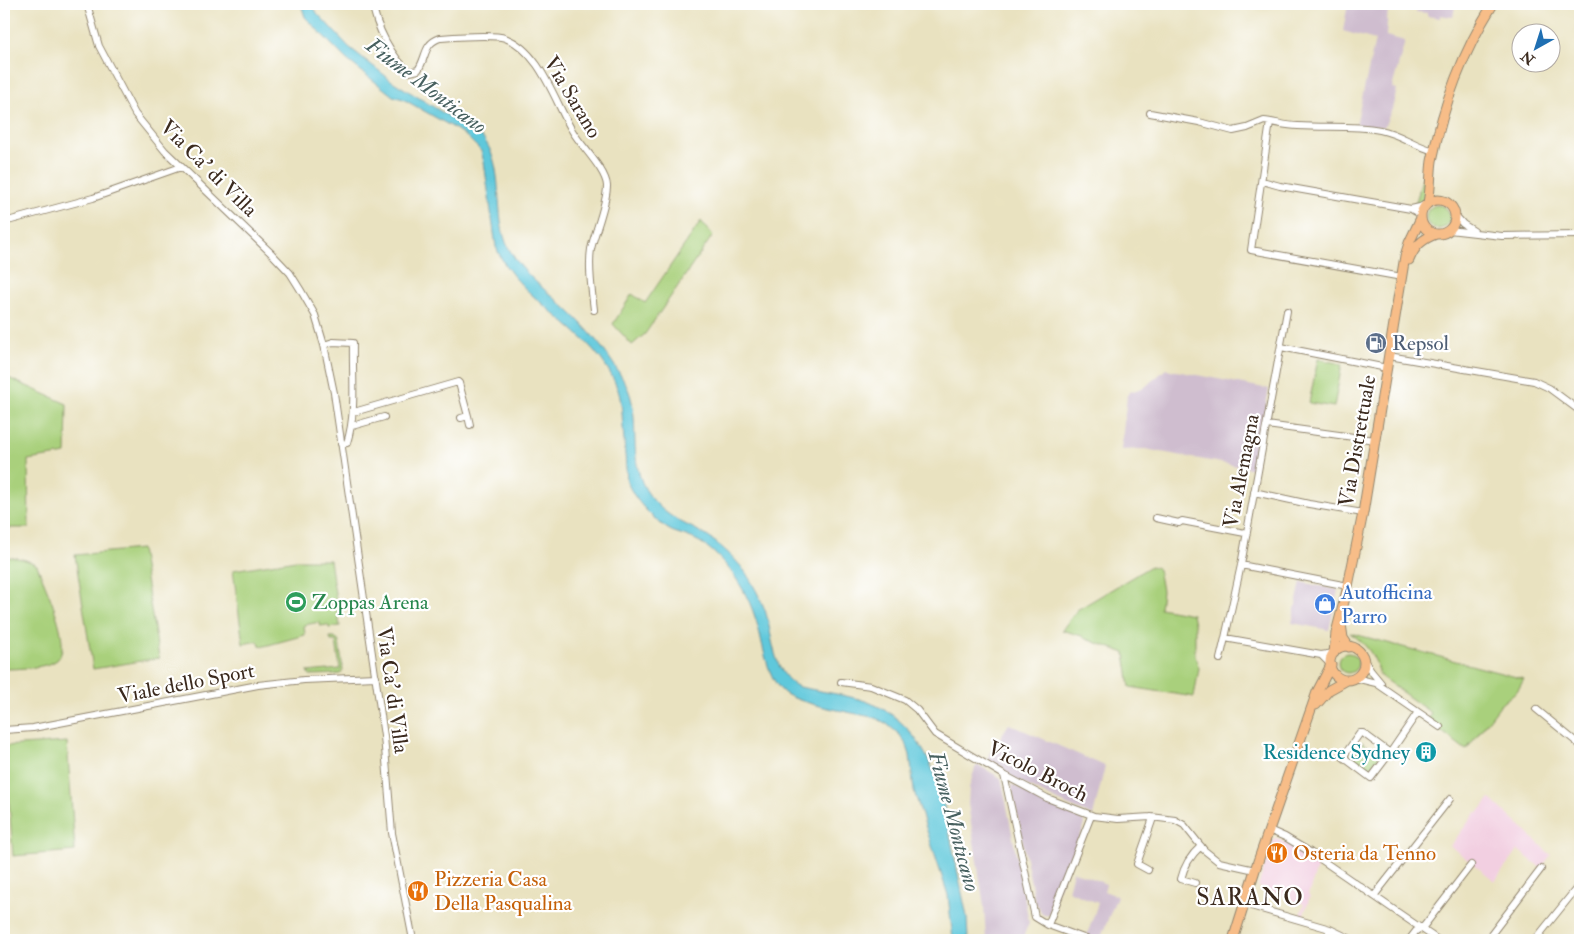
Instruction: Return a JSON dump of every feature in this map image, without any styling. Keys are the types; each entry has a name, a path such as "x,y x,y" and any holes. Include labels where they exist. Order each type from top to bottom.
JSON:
{"main road":[{"name":"Via Distrettuale","path":"1334,653 1336,633 1363,512 1409,243 1424,207 1428,203 1434,151 1460,66 1493,4"},
{"path":"1430,173 1437,190 1445,201 1452,206 1456,214 1449,230"},
{"path":"1428,203 1436,200 1445,201"},
{"path":"1421,218 1426,229 1436,234"},
{"name":"Via Distrettuale","path":"1403,274 1417,245 1425,239 1449,230"},
{"path":"1309,716 1324,694 1362,672 1363,658 1358,650 1349,646 1342,633 1341,616"},
{"path":"1233,940 1255,870 1317,692 1331,666 1334,653 1338,649 1349,646"},
{"path":"1331,666 1335,674 1342,679 1351,679"}],"street":[{"name":"Via Ca' di Villa","path":"87,4 99,46 135,114 165,151 290,273 315,315 324,345 334,393 376,677 388,770 392,833 413,940"},
{"name":"Via Sarano","path":"373,4 381,30 393,53 410,72 418,70 422,65 427,47 432,40 440,38 504,38 520,46 533,60 548,81 572,130 604,174 607,186 606,197 595,231 591,252 590,274 594,310"},
{"path":"1150,113 1199,122 1233,131 1247,128 1261,121 1299,126 1352,127 1382,130 1434,151"},
{"path":"1270,122 1251,250 1403,274"},
{"path":"4,222 93,198 181,167"},
{"path":"1262,182 1412,209 1421,218"},
{"path":"1412,209 1428,203"},
{"path":"1456,214 1463,224 1478,233"},
{"path":"1449,230 1502,236 1580,235"},
{"name":"Via Alemagna","path":"1220,659 1241,565 1287,311"},
{"path":"324,345 333,342 353,343 354,412 347,443 341,444"},
{"path":"1281,347 1387,368"},
{"path":"1389,356 1534,381 1549,388 1580,412"},
{"path":"354,412 458,382 465,417 470,424"},
{"path":"352,426 384,417"},
{"path":"1267,425 1375,440"},
{"path":"1254,492 1309,504 1363,512"},
{"path":"1156,518 1246,533"},
{"path":"1241,565 1348,586"},
{"path":"1225,638 1320,656 1334,653"},
{"path":"1320,656 1331,666"},
{"path":"1363,658 1374,676 1386,688 1440,727"},
{"name":"Viale dello Sport","path":"4,730 33,728 258,685 304,680 376,677"},
{"path":"1351,679 1370,680 1386,688"},
{"name":"Vicolo Broch","path":"841,682 871,686 905,700 917,710 935,734 1047,798 1091,816 1118,819 1170,818 1180,822 1215,859 1224,864 1255,870"},
{"path":"1536,709 1580,745"},
{"path":"1390,753 1363,733 1360,733 1343,757 1371,778 1390,753 1418,712"},
{"path":"1004,775 1036,917 1048,925 1089,940"},
{"path":"1374,896 1450,799"},
{"path":"1048,925 1091,816"},
{"path":"1148,870 1137,864 1152,821 1151,817"},
{"path":"1270,830 1310,852 1438,940"},
{"path":"1195,883 1181,879 1183,870 1194,852 1201,846"},
{"path":"1409,940 1424,926 1470,865"},
{"path":"1487,940 1542,869"},
{"path":"1535,940 1580,884"},
{"path":"1244,904 1330,929 1353,940"},
{"path":"1326,940 1330,929"}],"shaded area":[{"path":"1348,4 1380,4 1380,7 1388,9 1386,36 1405,41 1392,88 1397,89 1392,109 1384,127 1356,125 1375,40 1343,31"},
{"path":"1417,4 1486,4 1482,10 1455,6 1453,17 1440,15 1440,18 1427,16 1427,13 1416,12"},
{"path":"1166,369 1269,389 1254,469 1145,449 1121,450 1127,395 1130,392 1145,387"},
{"path":"1301,582 1338,590 1329,630 1292,623"},
{"path":"1009,724 1105,766 1093,816 1060,802 992,768 988,762 989,754"},
{"path":"978,765 1001,778 1029,922 1022,940 986,940 984,906 968,804 969,788 975,768"},
{"path":"1011,784 1084,821 1085,824 1049,914 1046,915 1042,913 1035,903"},
{"path":"1490,798 1551,855 1541,868 1518,850 1495,881 1450,846 1476,812 1478,813"},
{"path":"1275,839 1280,840 1319,863 1302,919 1299,918 1304,904 1258,887 1272,842"},
{"path":"1073,871 1106,884 1104,891 1117,896 1100,940 1087,935 1098,903 1068,891"}],"green space":[{"path":"1424,171 1426,172 1426,193 1421,204 1415,206"},
{"path":"1438,205 1446,209 1450,217 1446,225 1438,229 1430,225 1426,217 1430,209"},
{"path":"701,221 713,235 645,334 632,345 613,324 632,294 645,303"},
{"path":"1318,359 1342,364 1334,407 1309,403"},
{"path":"4,376 67,404 66,454 28,460 29,528 4,528"},
{"path":"141,549 159,658 93,669 75,555"},
{"path":"4,557 13,557 37,565 60,628 61,652 57,660 52,663 32,668 4,669"},
{"path":"296,560 330,560 340,626 329,628 328,625 320,626 320,622 304,625 305,635 261,647 258,641 243,644 233,570"},
{"path":"1151,566 1158,568 1162,591 1160,608 1192,614 1195,628 1195,656 1199,668 1194,697 1130,687 1125,653 1062,630 1077,610"},
{"path":"1350,633 1524,679 1518,690 1501,704 1466,750 1428,721 1431,713 1380,676 1370,652"},
{"path":"330,637 335,637 339,642 343,670 340,674 310,675 307,672 340,669 336,641 331,641"},
{"path":"1344,653 1352,653 1358,659 1358,667 1352,673 1344,673 1338,667 1338,659"},
{"path":"67,742 75,851 13,856 5,746"},
{"path":"1362,742 1380,755 1370,768 1352,756"}],"water":[{"path":"301,4 312,4 317,13 349,47 392,81 482,137 490,149 494,162 501,222 509,249 521,267 586,328 613,363 625,383 630,396 638,469 642,483 650,496 665,512 716,543 746,573 765,610 778,664 783,673 799,687 852,697 875,705 902,723 912,735 929,762 941,792 967,917 968,940 953,940 948,895 914,791 910,755 900,735 876,718 826,708 799,700 789,696 776,684 768,666 753,610 743,589 730,570 704,545 662,525 644,508 630,488 627,481 620,399 618,390 607,368 593,349 521,285 507,267 496,247 481,151 467,137 454,128 403,99 393,96 346,59 305,17"}],"place":[{"name":"Repsol","path":"1376,343"},
{"name":"Zoppas Arena","path":"296,602"},
{"name":"Autofficina Parro","path":"1325,604"},
{"name":"Residence Sydney","path":"1426,752"},
{"name":"Osteria da Tenno","path":"1277,853"},
{"name":"Pizzeria Casa Della Pasqualina","path":"418,891"}],"district":[{"name":"SARANO","path":"1250,897"}],"water label":[{"name":"Fiume Monticano","path":"427,85"},
{"name":"Fiume Monticano","path":"955,821"}]}
